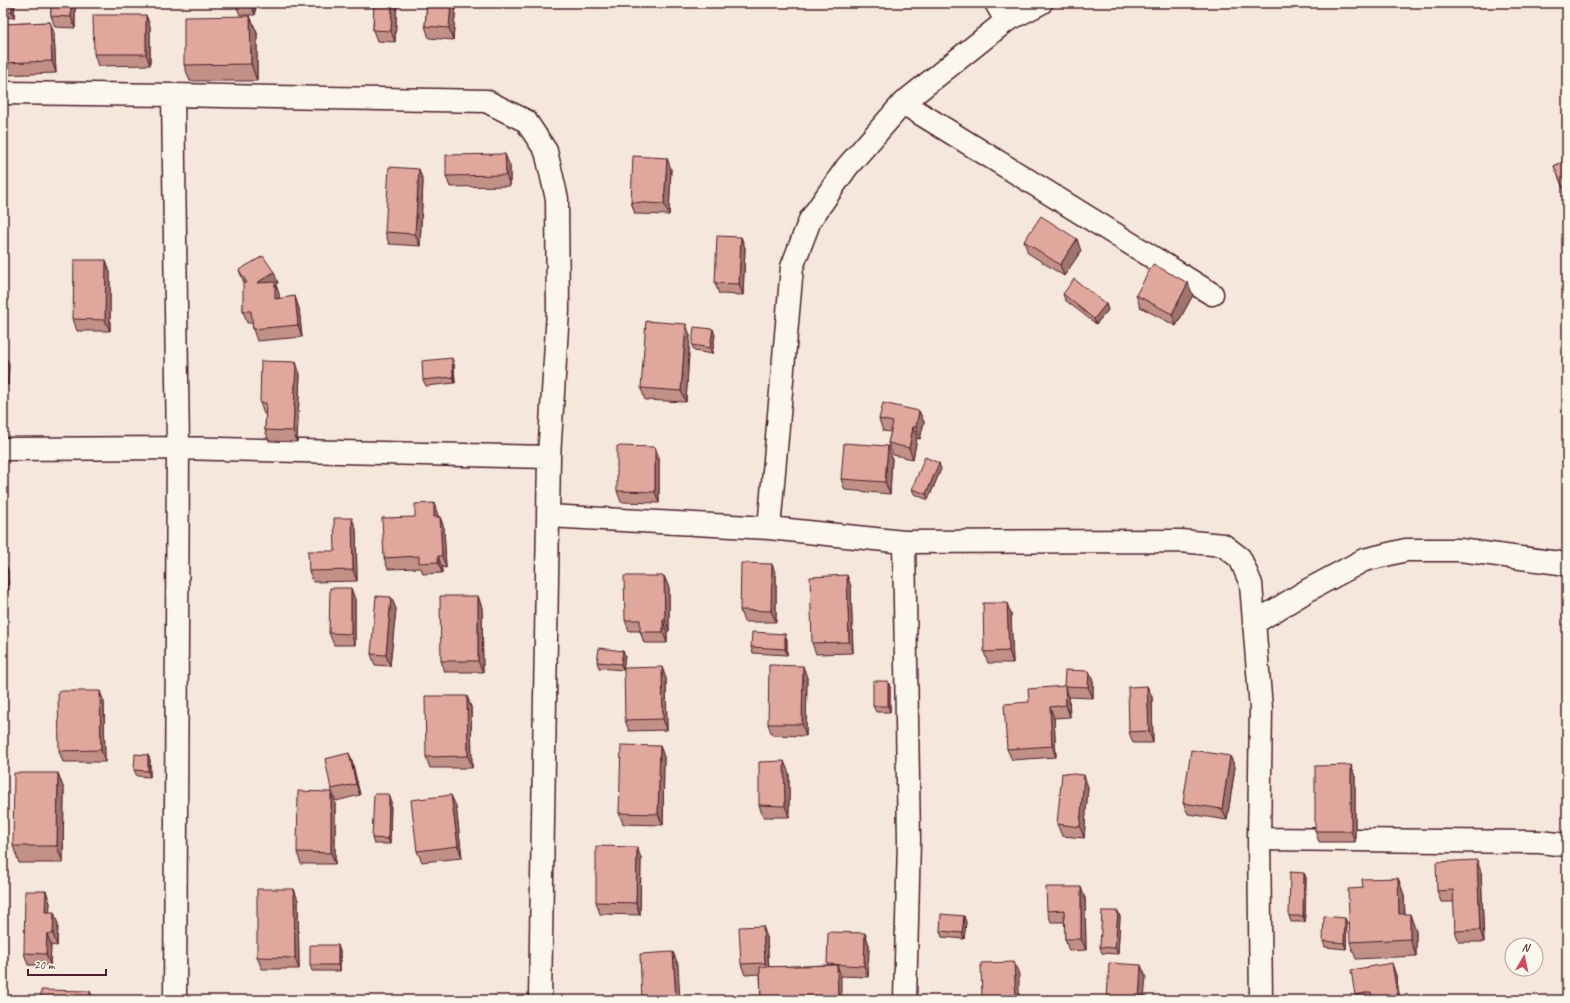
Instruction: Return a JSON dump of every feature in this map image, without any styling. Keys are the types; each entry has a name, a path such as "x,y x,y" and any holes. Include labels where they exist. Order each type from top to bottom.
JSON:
{"street":[{"path":"770,528 792,267 810,220 847,167 903,104 1001,12 1041,3"},
{"path":"3,93 486,101 526,121 546,151 557,199 558,311 549,457 540,1000"},
{"path":"173,95 178,448 175,1000"},
{"path":"903,104 1212,294"},
{"path":"3,450 178,448 549,457"},
{"path":"548,516 770,528 904,542 1181,541 1223,545 1240,558 1251,584 1261,709 1259,838 1261,1000"},
{"path":"904,542 909,840 905,1000"},
{"path":"1254,623 1364,560 1406,550 1460,550 1567,564"},
{"path":"1259,838 1540,842 1567,845"}],"building":[{"path":"3,3 12,3 12,12 3,12"},
{"path":"51,3 71,3 71,17 51,16"},
{"path":"251,3 251,4 235,4"},
{"path":"374,3 392,3 391,31 373,30"},
{"path":"427,3 451,3 449,28 425,26"},
{"path":"93,15 146,15 146,54 94,54"},
{"path":"250,16 251,64 184,65 184,17"},
{"path":"50,22 52,61 3,63 3,24"},
{"path":"505,154 506,175 446,176 446,155"},
{"path":"633,156 667,158 664,204 631,202"},
{"path":"1567,160 1567,196 1554,166"},
{"path":"389,167 419,169 415,234 385,232"},
{"path":"1041,216 1077,239 1060,265 1024,241"},
{"path":"717,236 741,237 739,284 715,283"},
{"path":"263,256 274,272 257,283 275,282 275,299 295,296 298,325 253,329 251,311 243,311 243,283 247,283 239,270"},
{"path":"74,260 106,260 105,320 73,319"},
{"path":"1153,264 1188,283 1172,314 1136,295"},
{"path":"1074,279 1106,304 1094,319 1063,294"},
{"path":"646,321 686,324 681,391 641,388"},
{"path":"694,327 713,329 710,348 692,345"},
{"path":"4,353 4,374 3,374"},
{"path":"452,358 453,377 423,380 422,361"},
{"path":"261,361 296,362 293,431 265,430 266,403 260,403"},
{"path":"883,403 919,411 916,427 913,427 909,448 888,443 893,422 879,419"},
{"path":"844,443 888,446 885,482 841,479"},
{"path":"617,446 655,447 655,492 617,491"},
{"path":"925,457 939,463 926,494 912,489"},
{"path":"434,503 434,517 440,517 442,556 438,556 438,562 419,563 419,556 384,558 382,518 415,517 415,504"},
{"path":"334,518 352,518 353,570 309,571 308,551 335,551"},
{"path":"741,563 772,564 771,611 740,610"},
{"path":"3,565 6,565 7,585 3,585"},
{"path":"847,575 849,642 812,643 810,577"},
{"path":"624,576 664,576 665,620 663,620 663,632 640,632 640,620 625,620"},
{"path":"330,588 351,588 351,634 329,633"},
{"path":"376,596 391,597 386,655 371,654"},
{"path":"440,596 478,596 478,661 441,661"},
{"path":"983,603 1007,603 1009,651 984,652"},
{"path":"752,632 785,634 785,649 751,647"},
{"path":"599,648 623,651 621,664 597,662"},
{"path":"769,665 803,666 802,724 768,724"},
{"path":"662,667 663,719 625,720 624,668"},
{"path":"1065,670 1089,671 1088,687 1065,686 1066,705 1050,707 1052,746 1007,749 1004,704 1029,702 1028,689 1064,686"},
{"path":"873,681 888,681 888,706 873,706"},
{"path":"1147,686 1149,731 1129,732 1128,687"},
{"path":"58,691 100,691 101,750 59,751"},
{"path":"425,696 467,696 468,756 426,757"},
{"path":"621,745 660,746 658,814 619,813"},
{"path":"1191,750 1230,756 1222,809 1183,803"},
{"path":"349,753 356,784 331,789 325,759"},
{"path":"135,754 148,755 148,771 134,770"},
{"path":"784,761 785,806 759,805 759,762"},
{"path":"1351,765 1351,831 1315,831 1315,766"},
{"path":"14,773 58,773 57,846 13,846"},
{"path":"1062,773 1084,775 1080,827 1057,824"},
{"path":"298,791 331,792 331,853 297,852"},
{"path":"374,794 389,794 388,839 372,838"},
{"path":"451,795 458,846 417,851 411,800"},
{"path":"596,846 637,847 636,903 596,902"},
{"path":"1477,860 1480,930 1455,931 1453,890 1437,891 1436,862"},
{"path":"1290,872 1304,873 1303,916 1289,916"},
{"path":"1398,878 1399,914 1410,914 1410,939 1350,942 1348,889 1363,888 1362,879"},
{"path":"1046,887 1081,887 1081,939 1065,939 1064,910 1047,911"},
{"path":"257,889 294,889 295,958 257,957"},
{"path":"25,891 46,891 45,912 54,912 53,934 47,934 46,954 24,953"},
{"path":"1102,911 1118,911 1115,948 1100,947"},
{"path":"941,914 964,916 962,933 940,931"},
{"path":"1324,916 1345,918 1344,943 1323,941"},
{"path":"763,926 765,963 741,964 739,927"},
{"path":"828,932 865,933 864,966 827,964"},
{"path":"310,945 338,945 338,965 310,965"},
{"path":"673,952 676,1000 642,1000 640,954"},
{"path":"1014,962 1016,1000 982,1000 981,963"},
{"path":"1109,963 1141,965 1139,1000 1107,1000"},
{"path":"1392,963 1398,1000 1373,1000 1371,992 1355,995 1351,970"},
{"path":"837,965 838,1000 761,1000 760,967"},
{"path":"41,990 90,991 90,1000 41,1000"}]}
